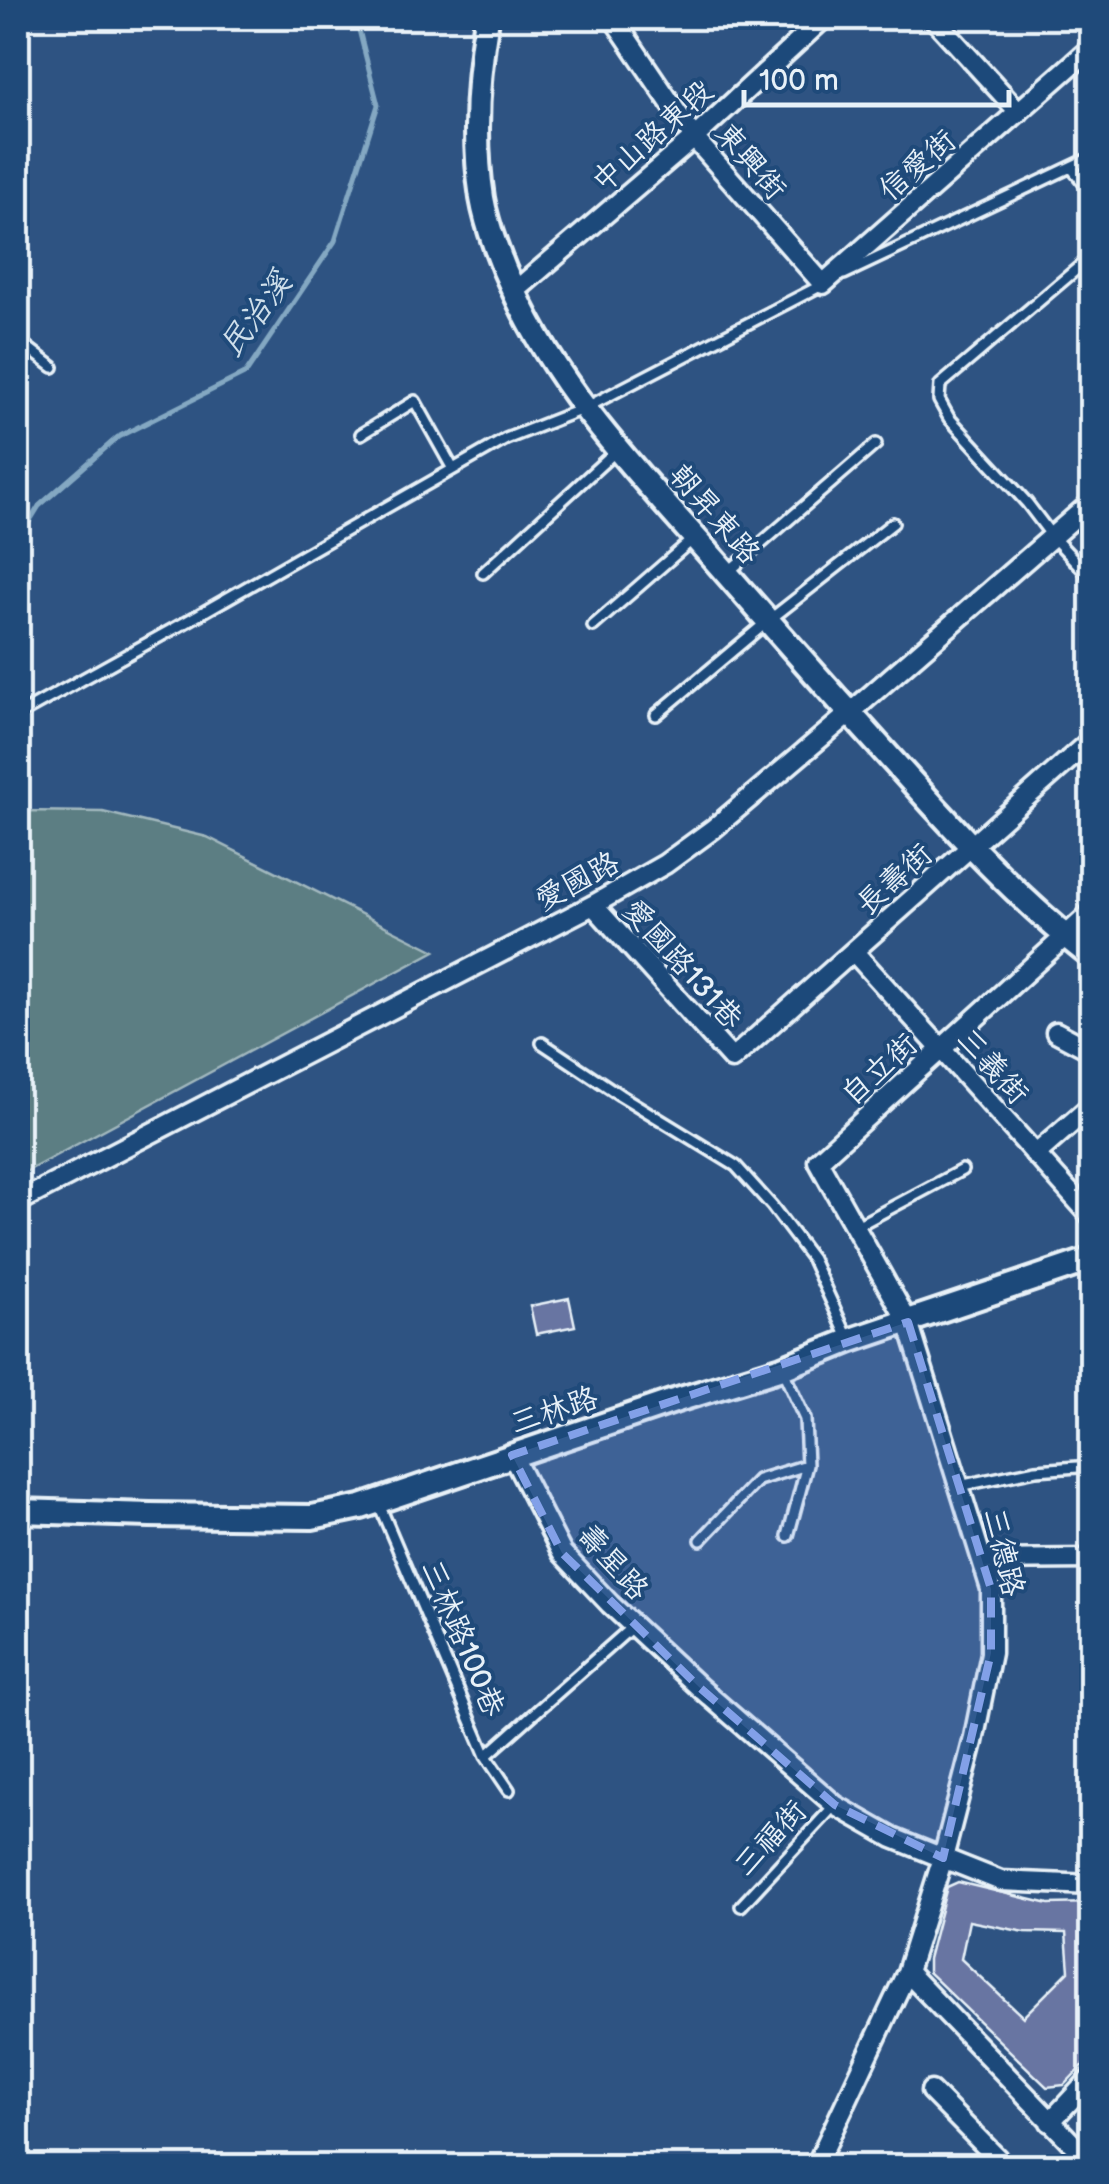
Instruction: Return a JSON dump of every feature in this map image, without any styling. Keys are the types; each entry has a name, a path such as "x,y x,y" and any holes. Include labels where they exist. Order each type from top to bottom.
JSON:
{"street":[{"name":"朝昇東路","path":"487,18 476,126 482,201 514,292 555,368 584,408 727,574 971,848 1092,958"},
{"name":"東興街","path":"612,18 694,138 824,284"},
{"name":"中山路東段","path":"514,292 694,138 824,18"},
{"path":"934,18 1019,112"},
{"name":"信愛街","path":"824,284 1092,47"},
{"name":"愛國路","path":"18,1202 593,905 665,864 714,829 850,714 1092,502"},
{"name":"長壽街","path":"732,1059 1092,738"},
{"name":"愛國路131巷","path":"593,905 732,1059"},
{"name":"自立街","path":"818,1160 1092,912"},
{"name":"三義街","path":"854,952 1092,1217"},
{"path":"1056,1032 1092,1050"},
{"path":"1035,1154 1092,1105"},
{"name":"三德路","path":"818,1160 908,1322 991,1590 991,1653 943,1858"},
{"name":"三林路","path":"18,1510 312,1517 378,1502 1092,1260"},
{"name":"壽星路","path":"512,1455 562,1553 698,1688 835,1805"},
{"path":"982,1560 1092,1559"},
{"path":"835,1805 894,1838 1001,1881 1092,1885"},
{"path":"816,2166 907,1972 943,1858"},
{"path":"907,1972 1092,2164"},
{"path":"1050,2122 1092,2077"},
{"path":"931,2091 1005,2166"}],"lane":[{"path":"18,715 506,439 584,408 824,284 1092,157"},
{"path":"1071,167 1092,193"},
{"path":"1092,256 940,386 940,400 949,418 1092,579"},
{"path":"18,340 53,367"},
{"path":"361,434 414,401 453,469"},
{"path":"727,574 876,444"},
{"path":"482,573 619,448"},
{"path":"656,715 893,523"},
{"path":"593,626 695,537"},
{"path":"542,1043 736,1166 812,1259 849,1341"},
{"path":"855,1228 962,1170"},
{"path":"782,1368 805,1419 807,1465 788,1536"},
{"path":"701,1540 758,1480 807,1465"},
{"path":"959,1486 1036,1470 1092,1466"},
{"name":"三林路100巷","path":"378,1502 486,1756 509,1790"},
{"path":"486,1756 633,1626"},
{"name":"三福街","path":"741,1906 835,1805"}],"highlighted area":[{"path":"908,1322 991,1589 991,1653 943,1858 835,1805 699,1687 562,1553 512,1455"}],"green space":[{"path":"18,811 103,812 207,837 435,951 18,1176"}],"building":[{"path":"569,1298 575,1326 536,1334 530,1306"},
{"path":"958,1882 1049,1904 1092,1903 1092,2056 1064,2085 1047,2087 928,1972 947,1887","holes":["969,1921 1025,1932 1066,1933 1069,1971 1023,2017 961,1959"]}],"waterway":[{"name":"民治溪","path":"18,540 39,506 118,437 246,373 335,241 378,105 356,18"}]}
